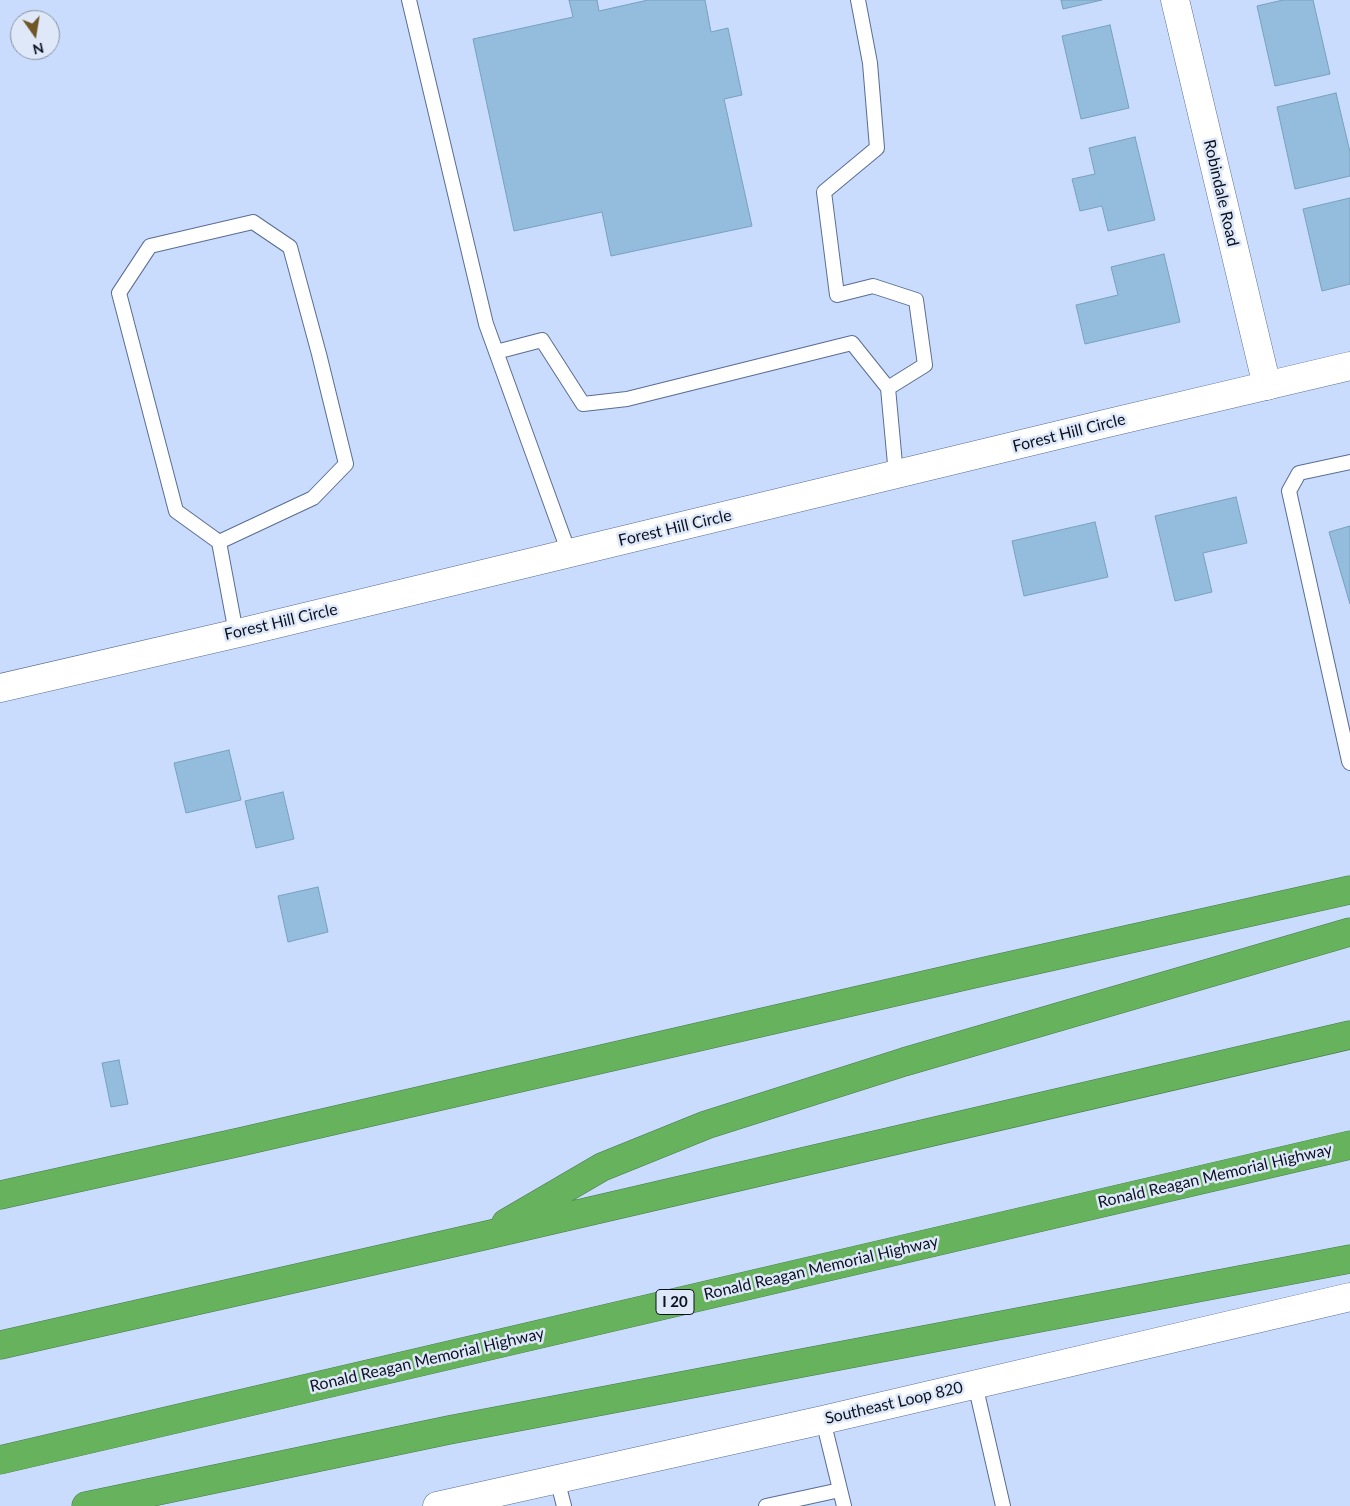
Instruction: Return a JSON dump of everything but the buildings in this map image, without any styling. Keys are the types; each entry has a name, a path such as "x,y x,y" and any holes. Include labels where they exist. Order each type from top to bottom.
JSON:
{"highway":[{"path":"0,1195 1350,890"},
{"path":"483,1236 602,1167 706,1125 904,1062 1350,932"},
{"path":"0,1345 483,1236 1350,1035"},
{"name":"Ronald Reagan Memorial Highway","path":"0,1460 1350,1144"},
{"path":"86,1506 448,1430 1350,1259"}],"street":[{"name":"Robindale Road","path":"1176,0 1268,386"},
{"name":"Forest Hill Circle","path":"0,688 1350,366"},
{"name":"Southeast Loop 820","path":"437,1506 484,1501 557,1479 823,1420 1350,1297"}],"lane":[{"path":"409,0 486,324 570,553"},
{"path":"858,0 870,63 877,148 824,192 837,295 873,286 916,300 925,365 888,388"},
{"path":"219,542 313,498 346,464 290,247 253,222 150,246 119,293 176,511 219,542 236,633"},
{"path":"496,352 542,340 583,404 627,399 852,343 888,388 896,475"},
{"path":"1350,462 1299,473 1289,491 1350,763"},
{"path":"975,1384 1003,1506"},
{"path":"823,1420 844,1506"},
{"path":"557,1479 564,1506"},
{"path":"766,1506 840,1490"}]}
